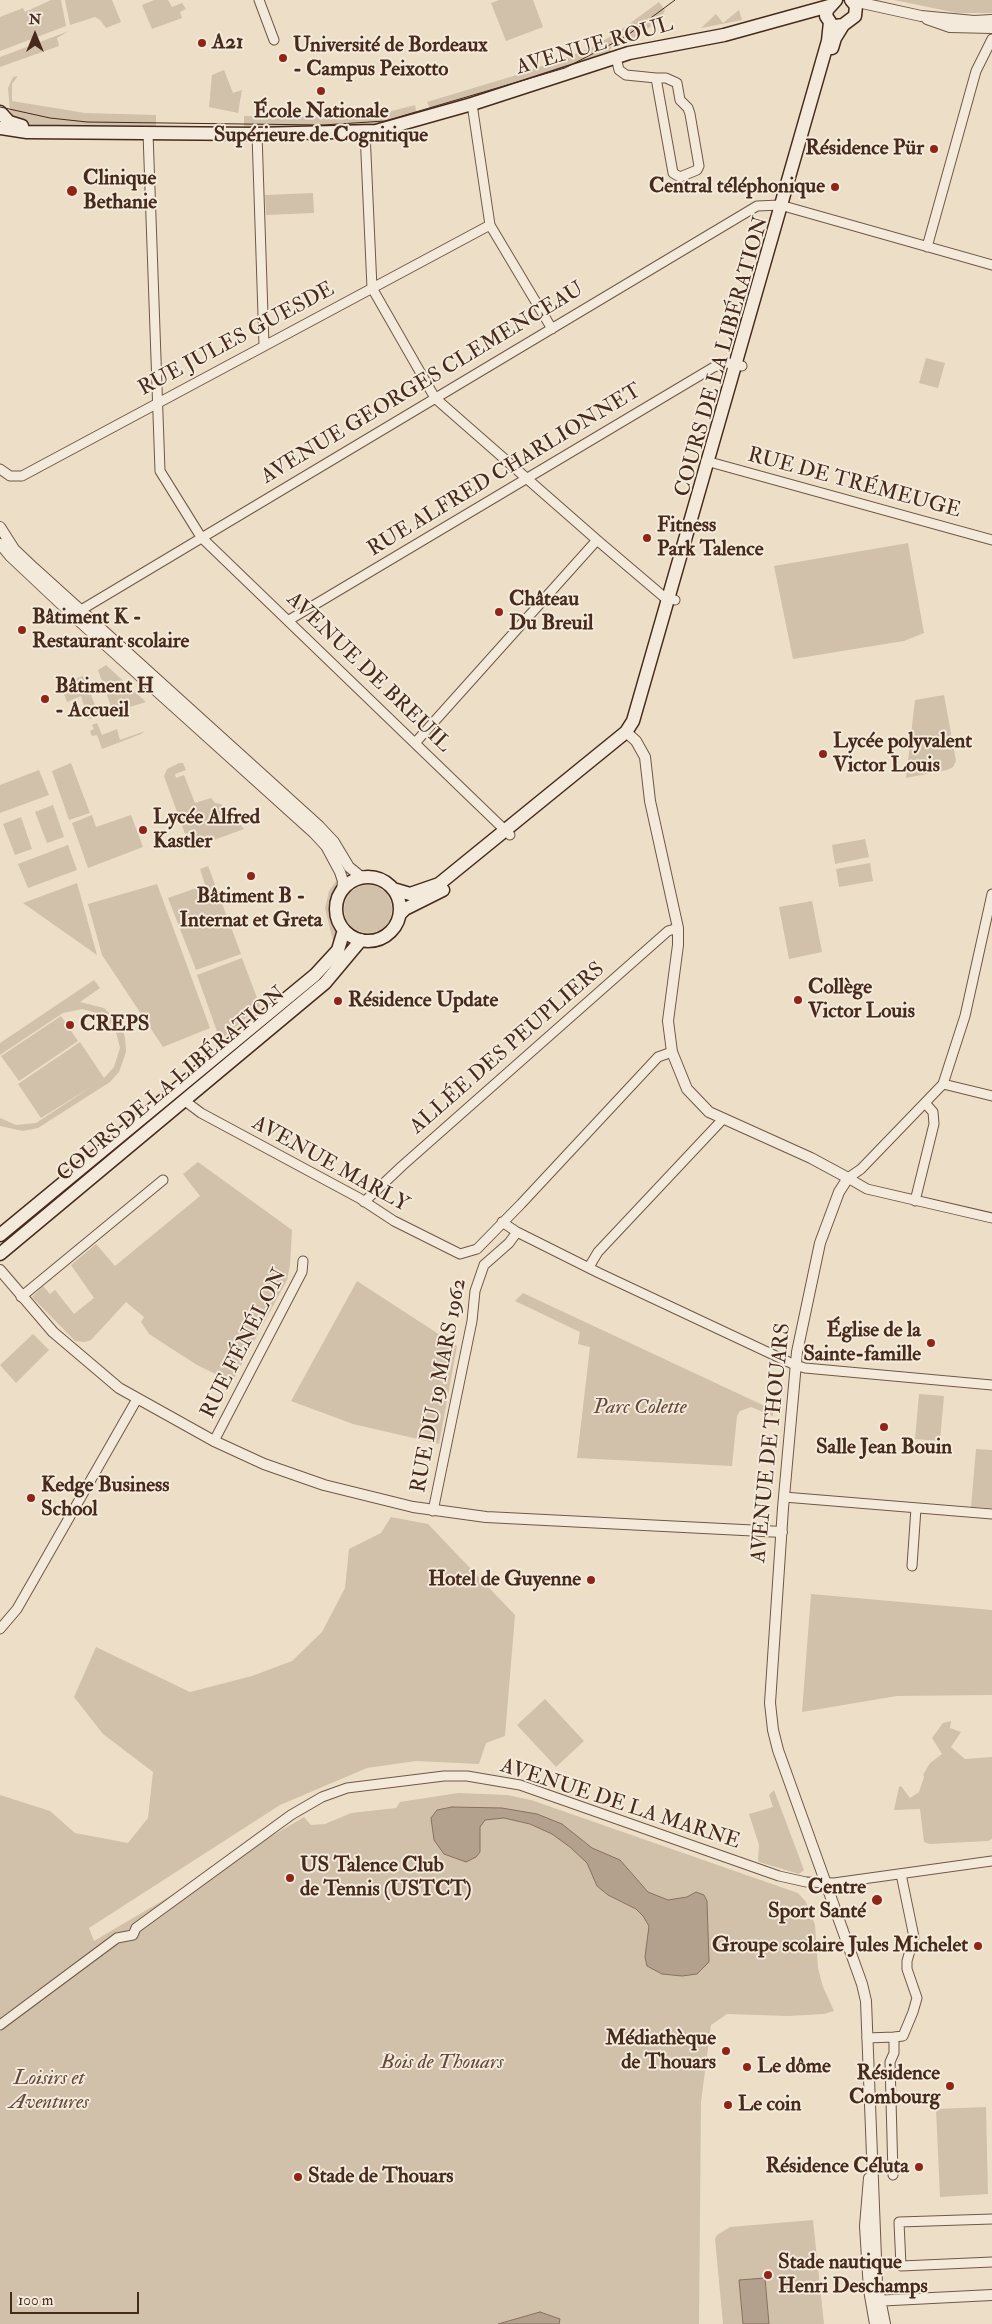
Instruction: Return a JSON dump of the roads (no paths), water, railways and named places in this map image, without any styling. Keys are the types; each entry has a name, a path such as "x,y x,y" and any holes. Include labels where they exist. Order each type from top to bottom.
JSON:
{"main road":[{"path":"802,13 822,18 837,26 843,25 855,16 856,6 852,0"},
{"name":"AVENUE ROUL","path":"0,128 17,132 257,134 365,132 389,128 472,104 616,57 677,43 724,35 832,3"},
{"name":"COURS DE LA LIBÉRATION","path":"400,914 405,909 442,891 508,833 628,734 671,599 784,205 828,43 830,22 826,13 832,3"},
{"name":"COURS DE LA LIBÉRATION","path":"784,205 835,38 843,25"},
{"name":"AVENUE ROUL","path":"0,112 9,122 41,132"},
{"name":"COURS DE LA LIBÉRATION","path":"393,889 410,894 439,884 508,833"},
{"path":"366,877 380,879 393,889 399,901 400,914 395,926 384,936 375,940 361,940 344,930 337,912 338,901 342,891 352,882 366,877"},
{"name":"COURS DE LA LIBÉRATION","path":"0,1235 244,1034 329,961 341,945 344,930"},
{"name":"COURS DE LA LIBÉRATION","path":"0,1254 325,984 361,940"},
{"path":"185,1101 188,1091 228,1055 244,1034"},
{"path":"0,1246 94,1165 108,1146"}],"street":[{"path":"259,0 274,40"},
{"path":"852,0 921,16 974,21 992,20"},
{"path":"855,16 876,7"},
{"path":"921,16 950,27 992,28"},
{"path":"927,247 976,71 992,39"},
{"path":"616,57 619,70 626,76 666,78 678,84 680,100 688,108 690,114 700,166 697,170 680,177 673,174 656,78"},
{"path":"472,104 490,225 552,328"},
{"path":"365,132 372,288 435,398 597,540 671,599"},
{"name":"AVENUE DE BREUIL","path":"148,133 160,471 201,537 508,833"},
{"path":"257,134 264,346"},
{"name":"AVENUE GEORGES CLEMENCEAU","path":"81,610 747,210 764,205 784,205"},
{"path":"784,205 992,266"},
{"name":"RUE JULES GUESDE","path":"0,469 10,476 22,476 490,225"},
{"name":"RUE ALFRED CHARLIONNET","path":"289,620 714,367 728,363 738,365"},
{"name":"RUE DE TRÉMEUGE","path":"710,462 992,540"},
{"path":"0,527 14,548 326,846 343,880 342,891"},
{"path":"415,743 597,540"},
{"path":"0,544 10,556 79,621 319,826 334,842 349,867 360,876 366,877"},
{"path":"628,734 640,747 645,757 650,801 678,928 678,945 668,1021 672,1052 687,1089 709,1112 811,1158 867,1189 992,1218"},
{"path":"848,1178 860,1169 943,1084 965,1016 992,894"},
{"name":"ALLÉE DES PEUPLIERS","path":"364,1202 668,930 678,928"},
{"path":"672,1052 658,1057 502,1222 517,1232 795,1365 805,1368 992,1385"},
{"path":"943,1084 992,1096"},
{"name":"AVENUE MARLY","path":"185,1101 200,1113 364,1202 394,1221 460,1254 477,1249 502,1222"},
{"path":"916,1201 934,1124 933,1112 925,1103"},
{"path":"589,1267 598,1252 723,1119"},
{"name":"AVENUE DE THOUARS","path":"848,1178 839,1192 820,1243 795,1365 772,1665 772,1720 778,1750 824,1883 862,1984 866,2001 871,2164 865,2207 875,2324"},
{"path":"22,1297 163,1180"},
{"name":"RUE DU 19 MARS 1962","path":"433,1511 475,1291 482,1268 509,1243 517,1232"},
{"name":"RUE FÉNÉLON","path":"214,1441 302,1272 303,1261"},
{"path":"0,1270 53,1332 75,1353 119,1388 214,1441 264,1464 331,1487 433,1511 516,1519 782,1532"},
{"path":"0,1629 17,1609 137,1399"},
{"path":"784,1497 992,1514"},
{"path":"912,1566 916,1508"},
{"name":"AVENUE DE LA MARNE","path":"0,2025 117,1938 133,1935 136,1928 143,1922 292,1815 315,1801 347,1788 420,1778 467,1776 520,1785 779,1876 806,1882 824,1883 992,1862"},
{"path":"867,2038 903,2036 917,1998 907,1969 907,1961 914,1937 901,1874"},
{"path":"893,2175 890,2062 894,2053 894,2037"},
{"path":"992,2219 899,2222 901,2266 992,2262"},
{"path":"874,2301 992,2296"},
{"name":"AVENUE DE THOUARS","path":"874,2301 885,2324"}],"tram line":[{"path":"0,107 50,118 87,122 323,125 385,121 565,68 625,37 675,0"}],"place":[{"name":"A21","path":"202,43"},
{"name":"Université de Bordeaux - Campus Peixotto","path":"283,58"},
{"name":"École Nationale Supérieure de Cognitique","path":"321,91"},
{"name":"Résidence Pür","path":"934,149"},
{"name":"Central téléphonique","path":"835,187"},
{"name":"Clinique Bethanie","path":"72,191"},
{"name":"Fitness Park Talence","path":"647,538"},
{"name":"Château Du Breuil","path":"499,612"},
{"name":"Bâtiment K - Restaurant scolaire","path":"22,630"},
{"name":"Bâtiment H - Accueil","path":"45,699"},
{"name":"Lycée polyvalent Victor Louis","path":"823,754"},
{"name":"Lycée Alfred Kastler","path":"143,830"},
{"name":"Bâtiment B - Internat et Greta","path":"251,876"},
{"name":"Collège Victor Louis","path":"798,1000"},
{"name":"Résidence Update","path":"338,1001"},
{"name":"CREPS","path":"70,1025"},
{"name":"Église de la Sainte-famille","path":"931,1343"},
{"name":"Salle Jean Bouin","path":"884,1427"},
{"name":"Kedge Business School","path":"31,1498"},
{"name":"Hotel de Guyenne","path":"591,1580"},
{"name":"US Talence Club de Tennis (USTCT)","path":"290,1878"},
{"name":"Centre Sport Santé","path":"877,1900"},
{"name":"Groupe scolaire Jules Michelet","path":"978,1946"},
{"name":"Médiathèque de Thouars","path":"726,2051"},
{"name":"Le dôme","path":"747,2067"},
{"name":"Résidence Combourg","path":"950,2086"},
{"name":"Le coin","path":"728,2105"},
{"name":"Résidence Céluta","path":"919,2167"},
{"name":"Stade de Thouars","path":"298,2177"},
{"name":"Stade nautique Henri Deschamps","path":"768,2275"}],"park label":[{"name":"Parc Colette","path":"640,1408"},
{"name":"Bois de Thouars","path":"442,2063"},
{"name":"Loisirs et Aventures","path":"49,2091"}]}
